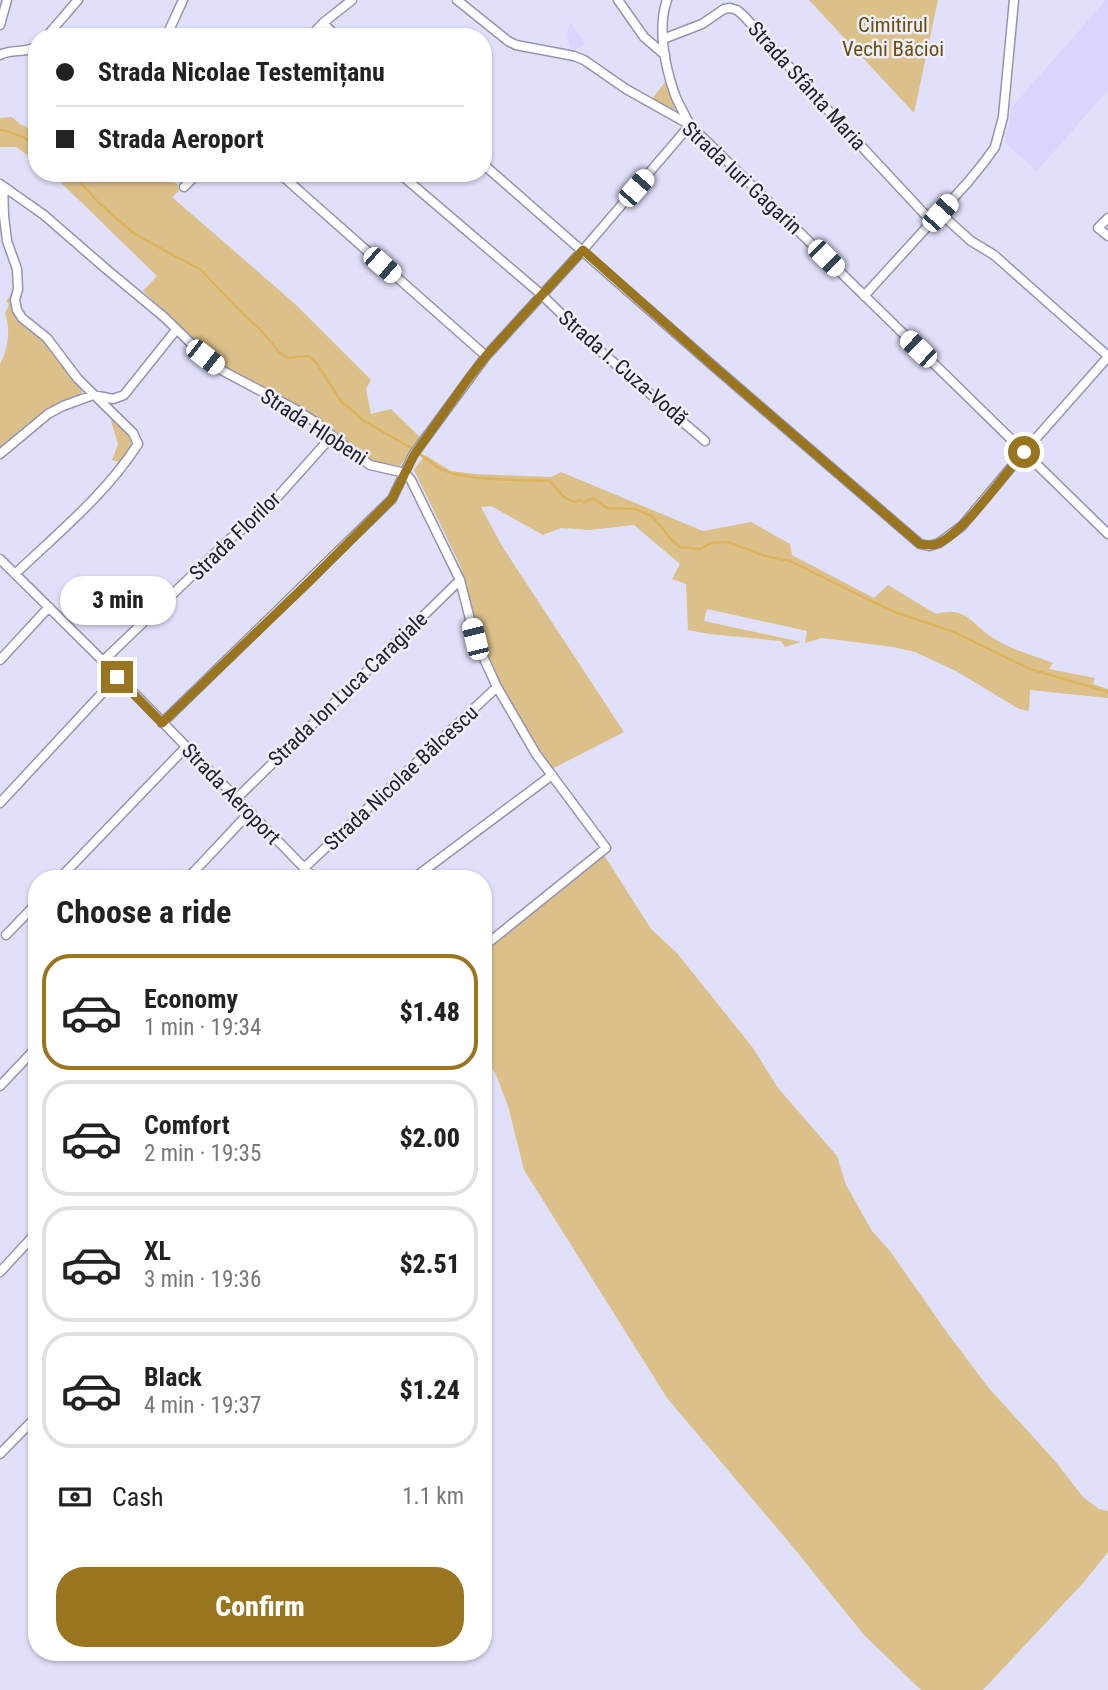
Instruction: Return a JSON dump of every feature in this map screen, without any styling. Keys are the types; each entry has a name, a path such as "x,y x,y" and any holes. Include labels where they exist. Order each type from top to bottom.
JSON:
{"street":[{"path":"0,25 7,0"},
{"path":"54,28 78,0"},
{"path":"170,28 183,0"},
{"path":"318,28 352,0"},
{"name":"Strada Iuri Gagarin","path":"457,0 492,28"},
{"path":"618,0 644,37 664,55"},
{"path":"162,723 392,499 419,446 486,356 583,250 690,125 675,95 664,55 662,27 667,0"},
{"path":"864,296 985,162 997,140 1003,117 1014,0"},
{"name":"Strada Sfânta Maria","path":"663,39 702,24 724,9 737,10 932,222"},
{"path":"323,23 328,28"},
{"name":"Strada Iuri Gagarin","path":"492,28 516,45 584,60 626,89 690,125 1108,534"},
{"path":"2,52 28,50"},
{"path":"492,172 920,544 929,546 939,543 962,526 1108,356 1003,262 971,241 940,213"},
{"path":"184,187 189,182"},
{"path":"289,182 486,356"},
{"name":"Strada I. Cuza-Vodă","path":"410,182 705,440"},
{"path":"2,185 7,241 17,269 17,310 22,318 47,338 93,395 133,433 138,444 112,480 15,574"},
{"name":"Strada Hlobeni","path":"2,185 44,215 223,371 317,423 370,465 405,472"},
{"path":"1108,218 1098,228 1108,236"},
{"path":"0,454 62,405 93,395 113,399 124,395 176,330"},
{"name":"Strada Florilor","path":"103,661 231,538 264,512 332,436"},
{"path":"405,472 460,580 475,639 497,688 536,754 606,848 492,940"},
{"name":"Strada Aeroport","path":"0,559 304,868"},
{"name":"Strada Ion Luca Caragiale","path":"236,799 460,580"},
{"path":"0,660 49,607"},
{"path":"0,803 117,677"},
{"name":"Strada Nicolae Bălcescu","path":"304,868 497,688"},
{"path":"68,870 186,747"},
{"path":"425,870 552,775"},
{"path":"196,870 249,813"},
{"path":"6,935 28,912"},
{"path":"0,1086 28,1056"},
{"path":"0,1272 28,1242"},
{"path":"0,1454 28,1425"}],"shaded area":[{"path":"1106,0 1108,90 1037,171 1005,143 1012,107"},
{"path":"570,22 584,42 584,45 575,50 570,47 567,34"}],"green space":[{"name":"Cimitirul Vechi Băcioi","path":"809,0 938,0 914,113"},
{"path":"666,81 676,108 672,111 652,99"},
{"path":"12,117 28,128 28,156 16,147 0,147 0,118"},
{"path":"60,182 174,182 178,185 179,191 172,197 294,303 371,380 366,389 371,414 391,409 420,437 400,466 366,458 303,408 220,364 143,291 157,276"},
{"path":"14,291 12,308 16,316 48,342 81,386 82,392 0,451 0,364 8,339 5,313 9,304 6,301"},
{"path":"110,417 131,436 129,451 122,463 112,460 118,444"},
{"path":"425,455 451,471 475,474 551,477 561,472 703,531 751,522 790,544 792,555 874,598 888,585 936,614 955,612 968,618 1001,643 1053,663 1049,669 1095,678 1093,684 1108,689 1108,698 1030,690 1029,711 1019,709 956,671 915,652 822,638 805,643 807,631 707,609 704,621 801,642 785,647 781,641 688,630 686,584 672,579 680,564 634,525 590,530 561,528 543,535 491,506 481,507 502,546 624,732 552,769 501,688 476,637 461,567 414,470"},
{"path":"604,855 651,929 677,953 753,1048 778,1088 837,1156 846,1185 872,1231 890,1251 988,1387 1055,1461 1083,1497 1099,1509 1108,1511 1108,1552 1084,1582 983,1690 921,1690 864,1635 667,1398 524,1170 508,1106 492,1068 492,945"}],"waterway":[{"path":"0,130 28,139"},
{"path":"80,182 132,232 200,269 279,352 287,358 308,356 317,364 341,401 364,421 413,449"},
{"path":"418,453 451,473 494,479 550,481 564,497 574,502 593,498 607,508 635,509 652,516 680,547 700,549 711,543 728,542 765,556 790,561 895,612 954,632 1030,669 1108,692"}],"route":[{"path":"117,677 162,723 392,499 414,455 468,379 583,250 920,544 929,546 939,543 962,526 1024,452"}]}
